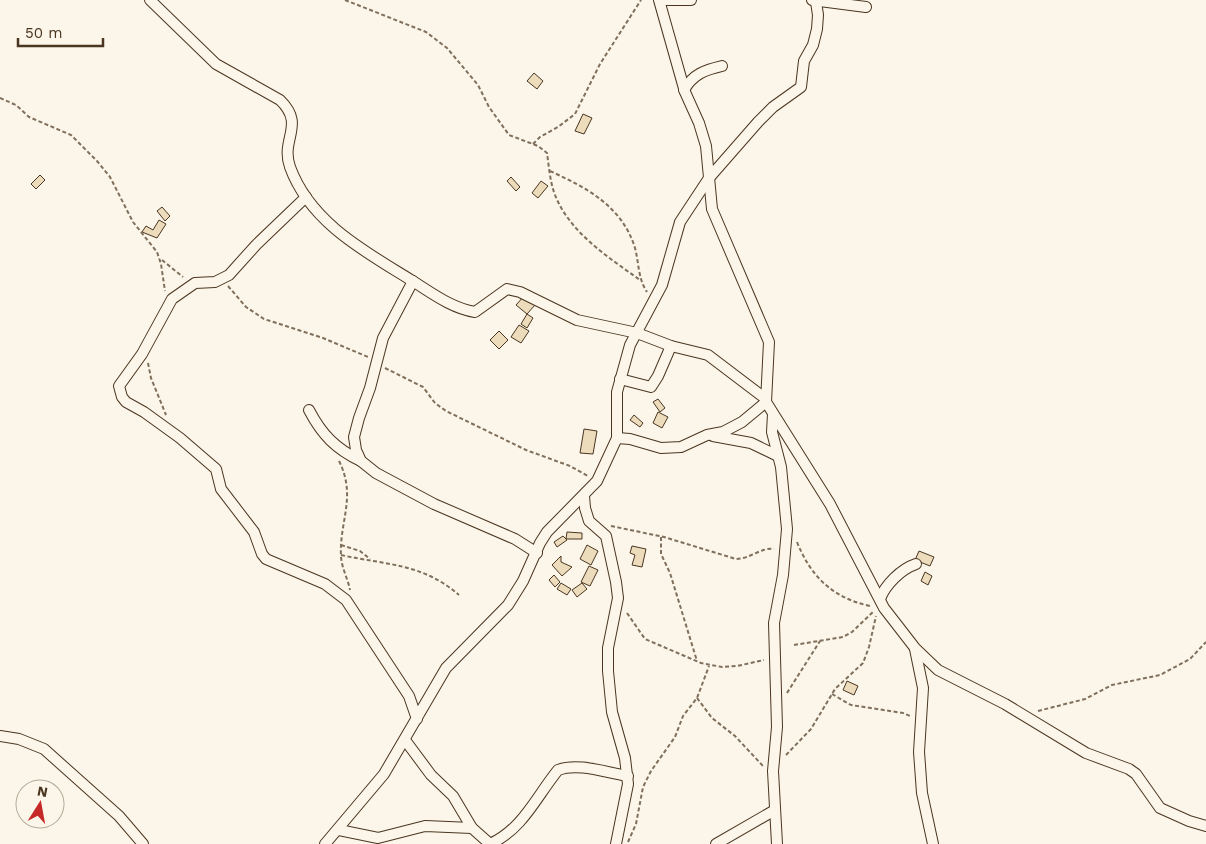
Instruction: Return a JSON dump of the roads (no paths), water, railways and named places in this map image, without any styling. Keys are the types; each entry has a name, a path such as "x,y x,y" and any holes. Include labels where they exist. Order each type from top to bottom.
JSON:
{"street":[{"path":"150,0 216,64 280,100 288,108 294,121 287,157 295,179 306,197 334,229 358,248 456,308 475,312 508,289 520,292 577,320 637,333 670,346 708,355 766,400 830,504 880,599 915,648 938,670 981,691 1086,753 1129,769 1136,774 1160,808 1189,821 1206,826"},
{"path":"617,438 630,439 670,449 723,432 742,422 766,400 768,342 712,209 706,146 684,90 659,0"},
{"path":"664,0 691,0"},
{"path":"325,844 384,774 446,668 508,605 523,581 547,532 598,481 617,438 617,392 630,345 662,284 680,222 708,178 773,107 801,87 804,61 814,45 817,28 818,15 813,1 866,7"},
{"path":"684,90 697,74 722,66"},
{"path":"306,197 256,245 229,275 215,282 195,283 172,299 122,382 120,390 122,398 126,402 166,428 216,469 222,489 254,532 262,554 266,559 325,584 346,600 357,614 409,696 417,719"},
{"path":"361,461 356,450 354,437 376,363 391,321 413,281"},
{"path":"620,379 651,387 658,376 670,346"},
{"path":"309,410 331,443 343,452 361,461 376,474 434,504 515,539 536,553"},
{"path":"773,414 772,432 786,506 786,554 774,623 777,704 773,776 777,844"},
{"path":"707,436 751,443 778,456"},
{"path":"584,496 584,508 589,521 596,524 606,536 610,547 618,598 608,648 608,671 612,712 628,776 616,844"},
{"path":"880,599 883,591 893,581 909,566 916,564"},
{"path":"915,648 923,688 919,752 922,793 932,844"},
{"path":"0,736 19,739 44,750 119,816 143,844"},
{"path":"405,740 431,775 453,796 472,828 490,844 504,838 518,826 558,770 566,767 579,767 628,776"},
{"path":"716,844 775,810"},
{"path":"338,830 378,838 426,826 472,828"}]}
